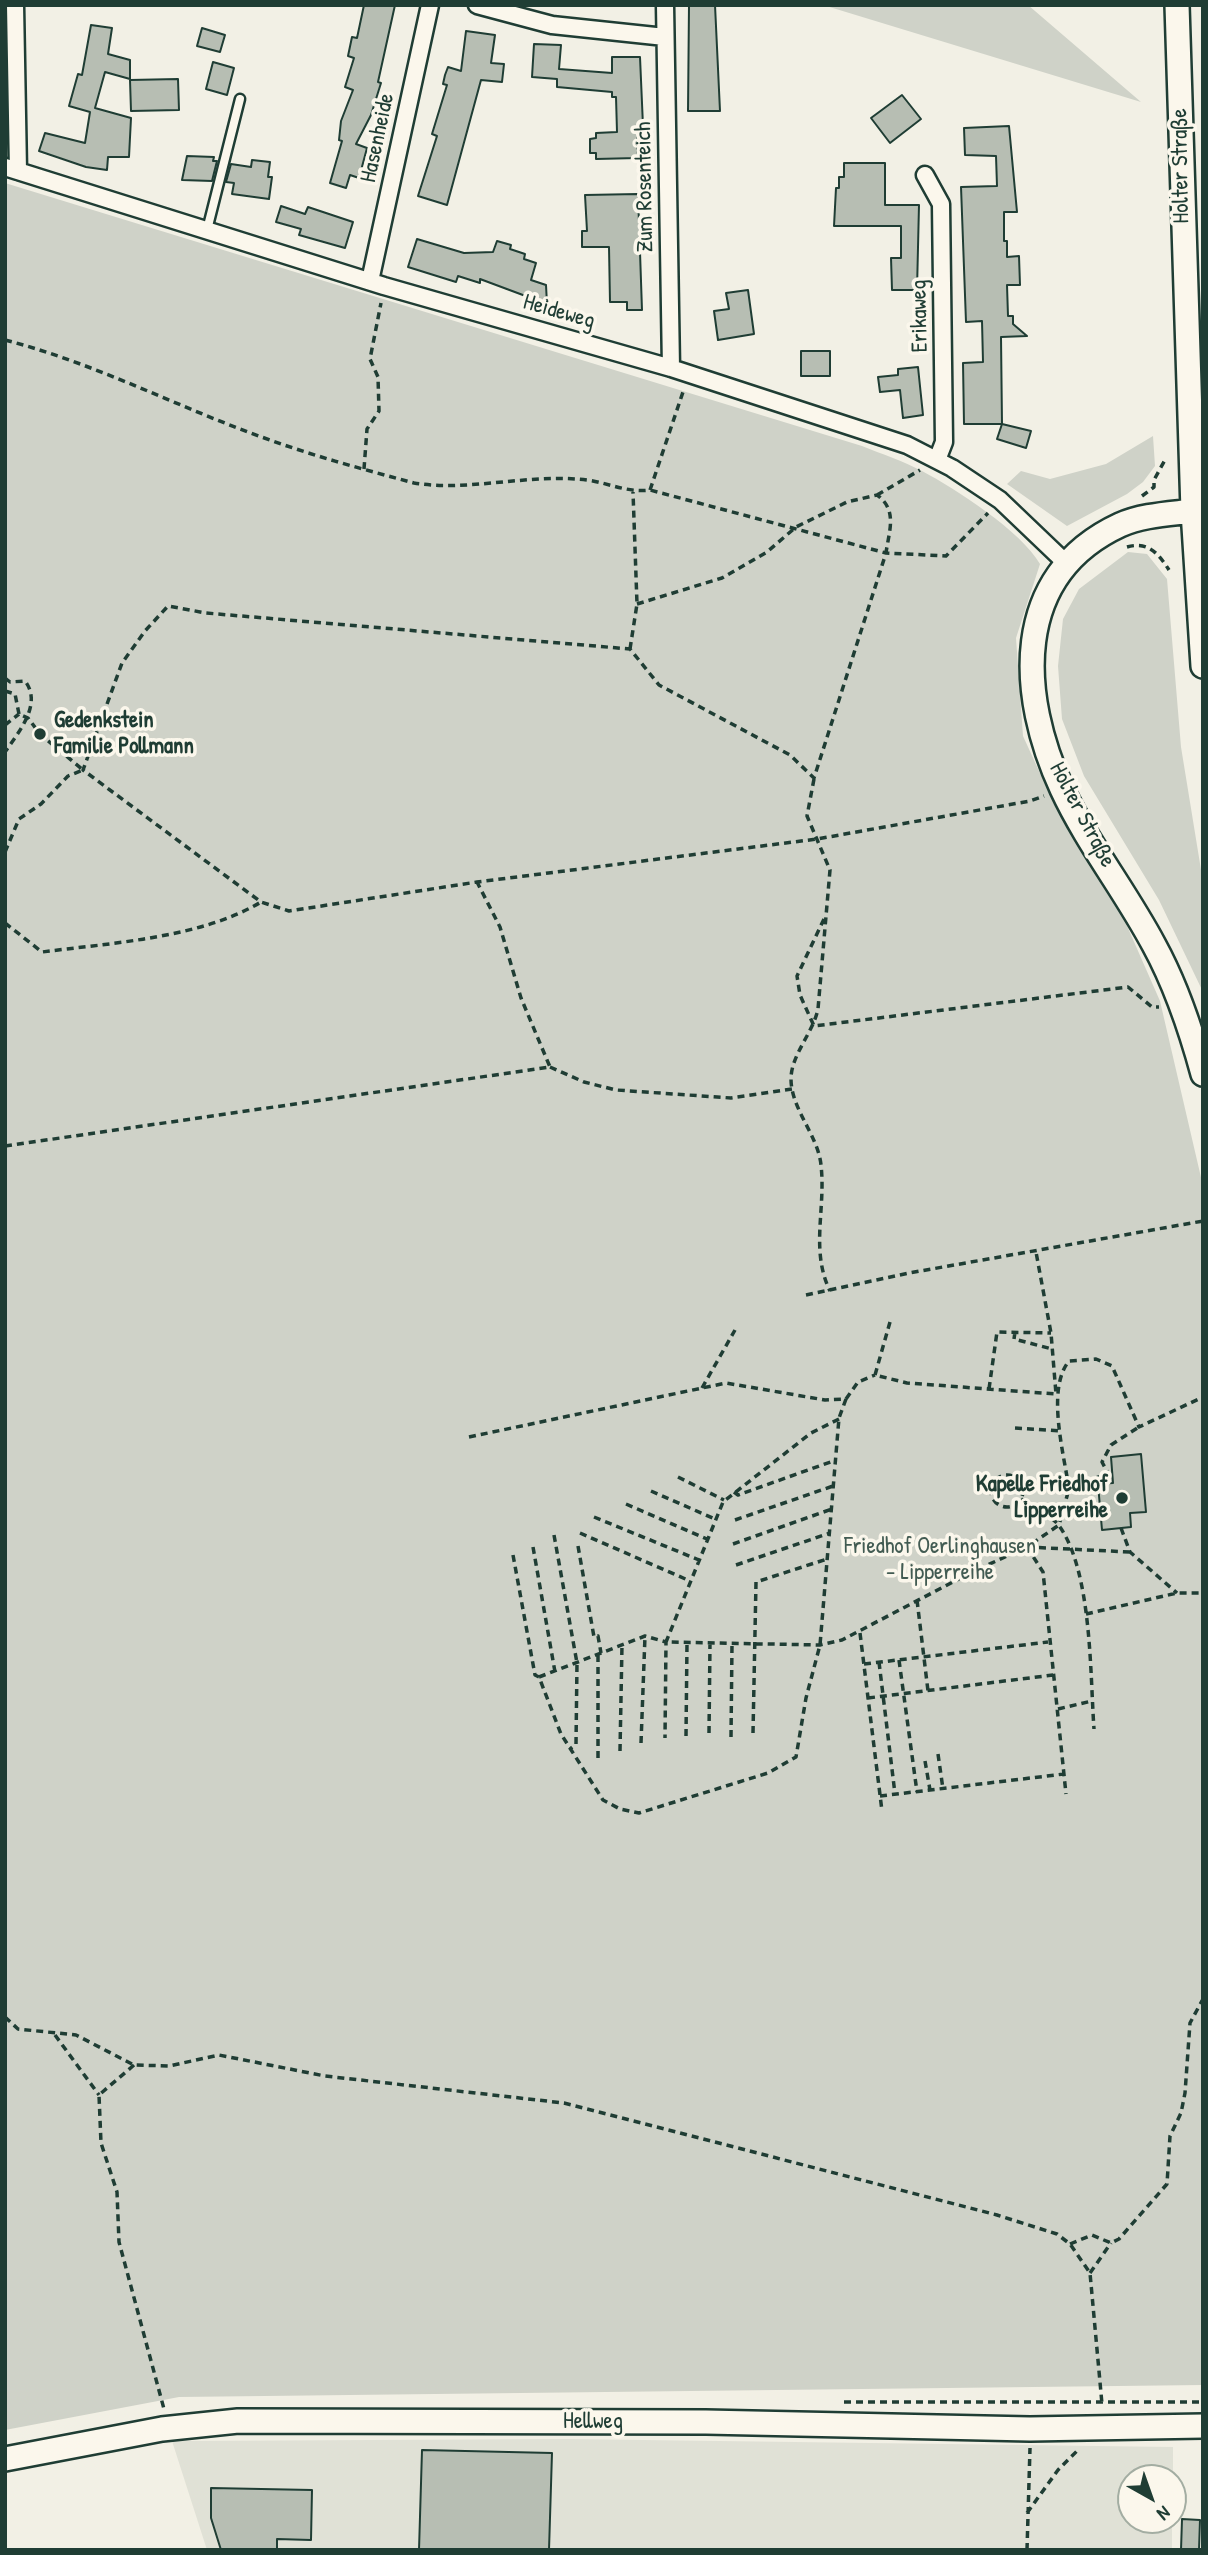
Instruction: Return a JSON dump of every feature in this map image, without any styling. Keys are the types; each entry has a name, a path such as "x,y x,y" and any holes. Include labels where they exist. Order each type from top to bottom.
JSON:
{"street":[{"path":"12,169 15,5"},
{"name":"Hasenheide","path":"377,283 430,5"},
{"path":"477,5 552,25 666,37"},
{"name":"Zum Rosenteich","path":"665,5 671,368"},
{"name":"Holter Straße","path":"1177,5 1198,510 1121,525 1096,539 1068,564 1041,609 1031,660 1036,712 1062,789 1156,947 1182,1006 1203,1074"},
{"name":"Heideweg","path":"12,169 377,283 671,368 850,426 937,460 1000,500 1068,564"},
{"name":"Erikaweg","path":"925,175 941,204 944,442 937,460"},
{"path":"1198,510 1203,666"},
{"name":"Hellweg","path":"5,2459 162,2429 238,2421 706,2422 1030,2429 1197,2429"}],"lane":[{"path":"207,230 240,99"}],"path":[{"path":"364,469 367,429 379,411 378,377 370,359 377,283"},
{"path":"5,340 47,351 128,381 270,440 364,469 434,486 514,479 587,480 633,492 650,490 886,553 946,556 1000,500"},
{"path":"650,490 675,425 688,374"},
{"path":"1132,499 1154,487 1154,480 1166,458"},
{"path":"637,604 722,578 766,552 796,527 847,502 877,495 937,460"},
{"path":"630,649 637,604 633,492"},
{"path":"830,1291 818,1258 821,1163 792,1089 791,1075 814,1026 830,870 818,848 807,816 814,778 886,553 892,515 887,503 877,495"},
{"path":"1116,550 1137,544 1152,548 1169,569"},
{"path":"83,771 122,663 168,606 206,613 630,649 659,685 790,755 814,778"},
{"path":"5,678 10,682 25,681 29,685 28,718 5,752"},
{"path":"5,691 15,694 19,714"},
{"path":"19,714 28,718 40,734 83,771 261,902 289,911 477,882 817,839 1030,801 1062,789"},
{"path":"5,726 19,714"},
{"path":"5,852 19,819 41,804 68,776 83,771"},
{"path":"477,882 500,926 521,999 550,1067"},
{"path":"5,923 42,952 145,938 236,917 261,902"},
{"path":"814,1026 800,995 797,976 826,914"},
{"path":"814,1026 1128,987 1152,1007 1182,1006"},
{"path":"5,1146 550,1067 584,1082 616,1090 731,1098 792,1089"},
{"path":"806,1295 909,1273 1203,1221"},
{"path":"539,1677 645,1636 666,1642 820,1646 860,1633 917,1600 1027,1547 1059,1525 1069,1489 1051,1333 1036,1252"},
{"path":"875,1375 890,1322"},
{"path":"702,1388 735,1330"},
{"path":"989,1389 997,1332 1051,1333"},
{"path":"1015,1332 1014,1339 1052,1349"},
{"path":"1056,1394 1061,1370 1069,1361 1096,1359 1112,1366 1139,1427"},
{"path":"513,1555 535,1675 539,1677 561,1734 603,1800 620,1809 639,1813 768,1773 796,1757 806,1698 820,1646 839,1418 846,1399 858,1382 875,1375 907,1383 1056,1394"},
{"path":"469,1437 726,1382 825,1400 846,1399"},
{"path":"1069,1489 1108,1473 1102,1462 1111,1445 1139,1427 1203,1397"},
{"path":"665,1738 666,1642 724,1500 811,1433 839,1418"},
{"path":"1016,1428 1061,1431"},
{"path":"734,1492 738,1495 836,1460"},
{"path":"1004,1475 1014,1477 1023,1489 1021,1499 1012,1507 1001,1507 993,1500 992,1484 1004,1475"},
{"path":"678,1477 724,1500"},
{"path":"735,1520 833,1486"},
{"path":"651,1491 715,1519"},
{"path":"1021,1499 1059,1525 1073,1552 1086,1614 1094,1729"},
{"path":"626,1504 707,1539"},
{"path":"733,1544 832,1509"},
{"path":"594,1517 699,1560"},
{"path":"1121,1528 1130,1552 1177,1593"},
{"path":"580,1533 690,1581"},
{"path":"736,1565 830,1533"},
{"path":"554,1535 577,1663 576,1744 570,1749"},
{"path":"578,1546 594,1637 598,1636 598,1758"},
{"path":"533,1547 555,1672"},
{"path":"1027,1547 1073,1552 1130,1552"},
{"path":"1027,1547 1044,1572 1048,1642 1066,1794"},
{"path":"753,1733 756,1582 827,1559"},
{"path":"1086,1614 1177,1593 1203,1593"},
{"path":"917,1600 928,1691"},
{"path":"860,1633 882,1811"},
{"path":"641,1743 645,1636"},
{"path":"864,1664 1048,1642"},
{"path":"686,1736 687,1643"},
{"path":"709,1733 710,1643"},
{"path":"731,1737 732,1644"},
{"path":"620,1751 622,1645"},
{"path":"899,1660 917,1792"},
{"path":"879,1662 895,1794"},
{"path":"868,1698 1054,1675"},
{"path":"1058,1709 1092,1701"},
{"path":"938,1754 943,1789"},
{"path":"925,1761 930,1790"},
{"path":"880,1796 1064,1774"},
{"path":"1090,2273 1111,2244 1119,2239 1167,2184 1170,2136 1181,2113 1185,2093 1190,2023 1203,1999"},
{"path":"5,2017 18,2029 76,2035 134,2065 169,2066 219,2055 326,2076 564,2103 997,2215 1057,2234 1070,2244 1090,2273 1102,2404"},
{"path":"54,2033 99,2095 101,2143 117,2192 119,2242 164,2408 162,2429"},
{"path":"99,2095 134,2065"},
{"path":"1070,2244 1092,2235 1111,2244"},
{"path":"1027,2513 1058,2470 1083,2446 1085,2427"},
{"path":"1027,2550 1030,2429"}],"shaded area":[{"path":"568,2439 1173,2447 1173,2464 1117,2464 1117,2534 1172,2534 1172,2550 207,2550 172,2441"}],"green space":[{"path":"823,5 1028,5 1141,102"},
{"name":"Friedhof Oerlinghausen - Lipperreihe","path":"5,183 862,446 915,467 969,500 1018,538 1040,564 1016,638 1023,736 1055,806 1113,894 1160,1001 1203,1186 1203,2385 179,2397 5,2430"},
{"path":"1153,436 1155,466 1143,482 1127,494 1067,526 1007,484 1021,471 1050,479 1106,464"},
{"path":"1128,552 1147,554 1167,579 1181,747 1203,882 1203,992 1159,900 1084,776 1062,719 1058,666 1063,619 1079,589"}],"building":[{"path":"364,5 395,5 378,82 381,83 371,115 356,144 367,148 359,178 350,175 346,188 330,183 342,141 339,140 341,121 353,90 345,87 354,58 348,56 352,37 357,38"},
{"path":"689,5 715,5 720,111 688,111"},
{"path":"91,25 112,28 108,54 130,60 130,79 105,72 95,108 131,118 129,157 108,157 107,170 86,167 39,151 45,133 85,143 90,112 69,106 78,74 82,75"},
{"path":"202,28 225,35 220,52 197,46"},
{"path":"466,31 495,35 491,63 504,64 502,82 481,80 447,205 418,196 437,136 432,134 447,85 443,84 445,75 448,67 461,71"},
{"path":"534,44 561,45 559,69 612,73 612,57 640,57 643,126 637,126 637,158 596,159 596,153 590,153 590,139 596,138 596,133 617,132 616,97 612,97 612,92 557,87 557,79 532,77"},
{"path":"213,62 234,68 227,95 206,89"},
{"path":"178,79 179,110 131,111 130,80"},
{"path":"902,95 921,119 890,143 871,118"},
{"path":"1009,126 1017,212 1004,212 1004,241 1007,241 1007,257 1019,256 1020,285 1007,285 1008,316 1013,316 1013,324 1027,336 1001,337 1002,424 964,424 963,363 983,362 982,321 966,322 961,187 997,186 996,156 965,155 964,128"},
{"path":"187,156 214,157 213,161 217,161 212,181 182,180"},
{"path":"252,160 270,162 268,177 272,177 269,199 232,194 234,183 226,182 231,164 251,167"},
{"path":"844,163 885,163 885,205 919,205 917,290 892,290 891,258 901,258 901,226 834,226 836,188 839,188 839,177 844,177"},
{"path":"638,194 642,310 627,310 627,302 610,302 609,247 582,247 582,231 587,231 585,195"},
{"path":"281,206 305,214 308,207 353,222 345,248 299,235 301,229 276,222"},
{"path":"417,239 464,253 493,252 497,241 511,245 510,249 525,254 524,259 536,263 531,280 546,285 547,304 480,279 480,283 458,276 456,282 408,267"},
{"path":"748,290 754,334 718,340 714,311 729,309 726,293"},
{"path":"801,351 830,351 830,376 801,376"},
{"path":"918,367 923,415 903,418 900,390 880,392 878,377 898,375 898,369"},
{"path":"1002,424 1031,431 1026,448 997,439"},
{"name":"Kapelle Friedhof Lipperreihe","path":"1141,1454 1146,1512 1130,1513 1131,1527 1102,1530 1098,1484 1113,1483 1111,1457"},
{"path":"422,2450 552,2453 549,2550 419,2550"},
{"path":"211,2488 312,2490 311,2540 277,2539 277,2550 221,2550 211,2518"},
{"path":"1187,2519 1200,2520 1199,2550 1181,2550 1182,2534 1187,2534"}],"place":[{"name":"Gedenkstein Familie Pollmann","path":"40,734"},
{"name":"Kapelle Friedhof Lipperreihe","path":"1122,1498"}]}
